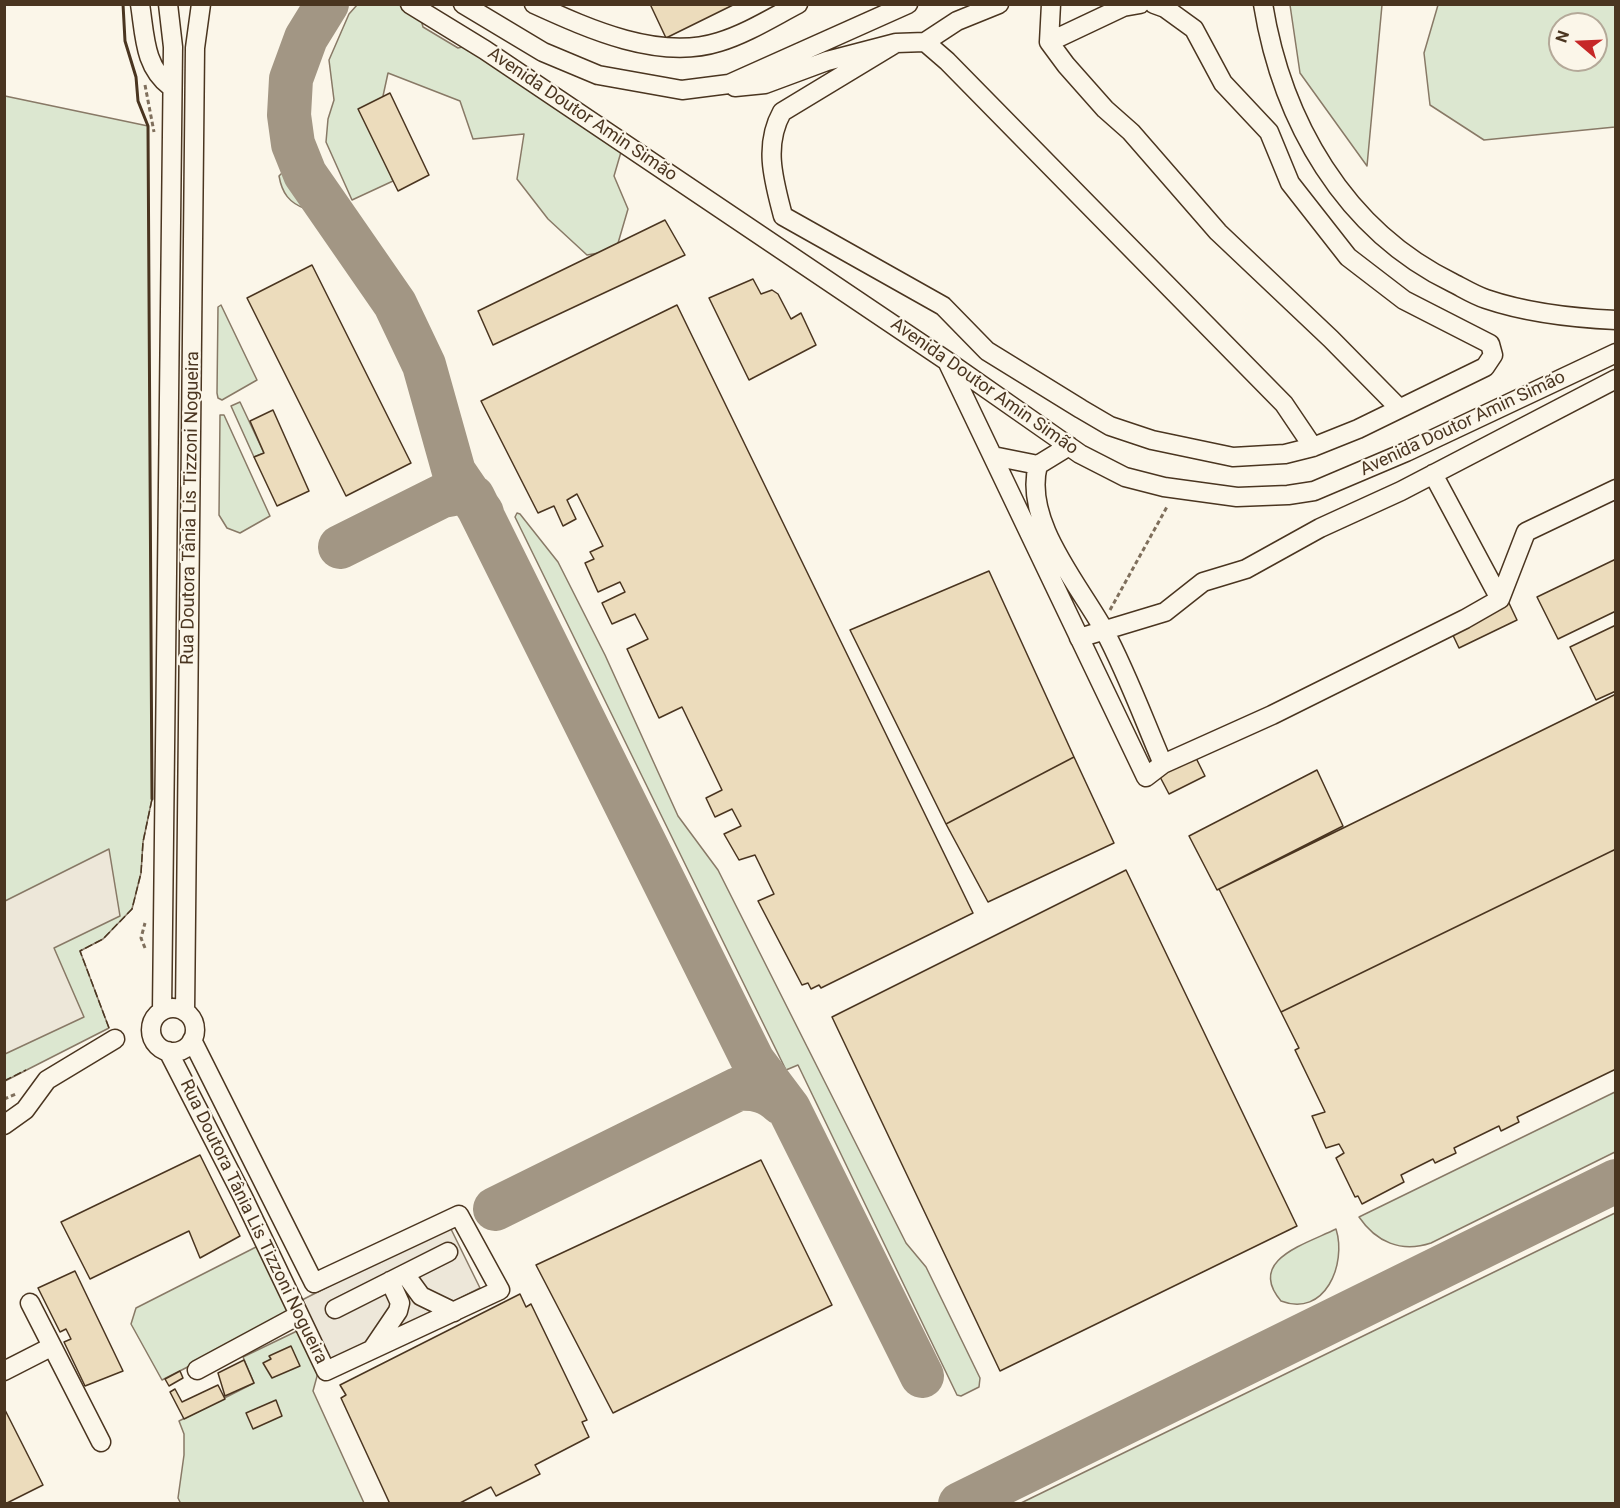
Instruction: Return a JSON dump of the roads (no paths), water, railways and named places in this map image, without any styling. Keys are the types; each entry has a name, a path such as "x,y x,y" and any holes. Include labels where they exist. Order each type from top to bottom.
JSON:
{"street":[{"path":"140,4 148,59 158,77 171,87"},
{"name":"Rua Doutora Tânia Lis Tizzoni Nogueira","path":"168,4 173,47 162,1011 153,1021 152,1034 157,1045 168,1051 326,1371 500,1290 459,1215 314,1283 192,1040 193,1022 185,1012 195,48 201,4"},
{"name":"Avenida Doutor Amin Simão","path":"410,4 486,50 1069,446 1125,477 1176,491 1237,497 1288,495 1314,491 1406,452 1616,353"},
{"name":"Avenida Doutor Amin Simão","path":"463,4 543,52 598,75 682,90 723,84 908,4"},
{"path":"534,4 576,22 666,49 719,42 798,4"},
{"path":"723,84 731,88 765,84 827,61 896,43 925,42 957,21 999,4"},
{"path":"1051,4 1049,42 1105,109 1131,132 1150,158 1218,232 1331,339 1399,408"},
{"path":"1049,42 1123,7 1140,4"},
{"path":"896,43 782,112 775,124 770,151 783,216 944,306 987,351 1110,426 1152,440 1233,457 1285,454 1313,447 1358,429 1485,367 1493,355 1490,344 1404,300 1348,257 1290,183 1269,132 1223,83 1194,29 1165,8 1154,4"},
{"path":"1263,4 1268,33 1292,109 1331,180 1368,225 1424,269 1485,299 1559,317 1616,320"},
{"path":"925,42 947,61 1284,404 1313,447"},
{"path":"947,361 1146,777 1163,764 1243,729 1455,624 1500,599 1526,532 1616,489"},
{"path":"1079,638 1165,612 1203,582 1246,569 1320,528 1433,474 1616,379"},
{"path":"993,456 1038,465 1069,446"},
{"path":"1038,465 1035,477 1036,503 1060,558 1103,629 1163,764"},
{"path":"1433,474 1500,599"},
{"path":"162,1011 174,1008 185,1012"},
{"path":"4,1125 25,1110 46,1080 115,1039"},
{"path":"168,1051 182,1050 192,1040"},
{"path":"335,1309 448,1252"},
{"path":"398,1277 421,1296 454,1312"},
{"path":"372,1350 398,1311 400,1303 398,1277"},
{"path":"30,1304 101,1442"},
{"path":"197,1370 299,1315"},
{"path":"4,1371 51,1347"}]}
